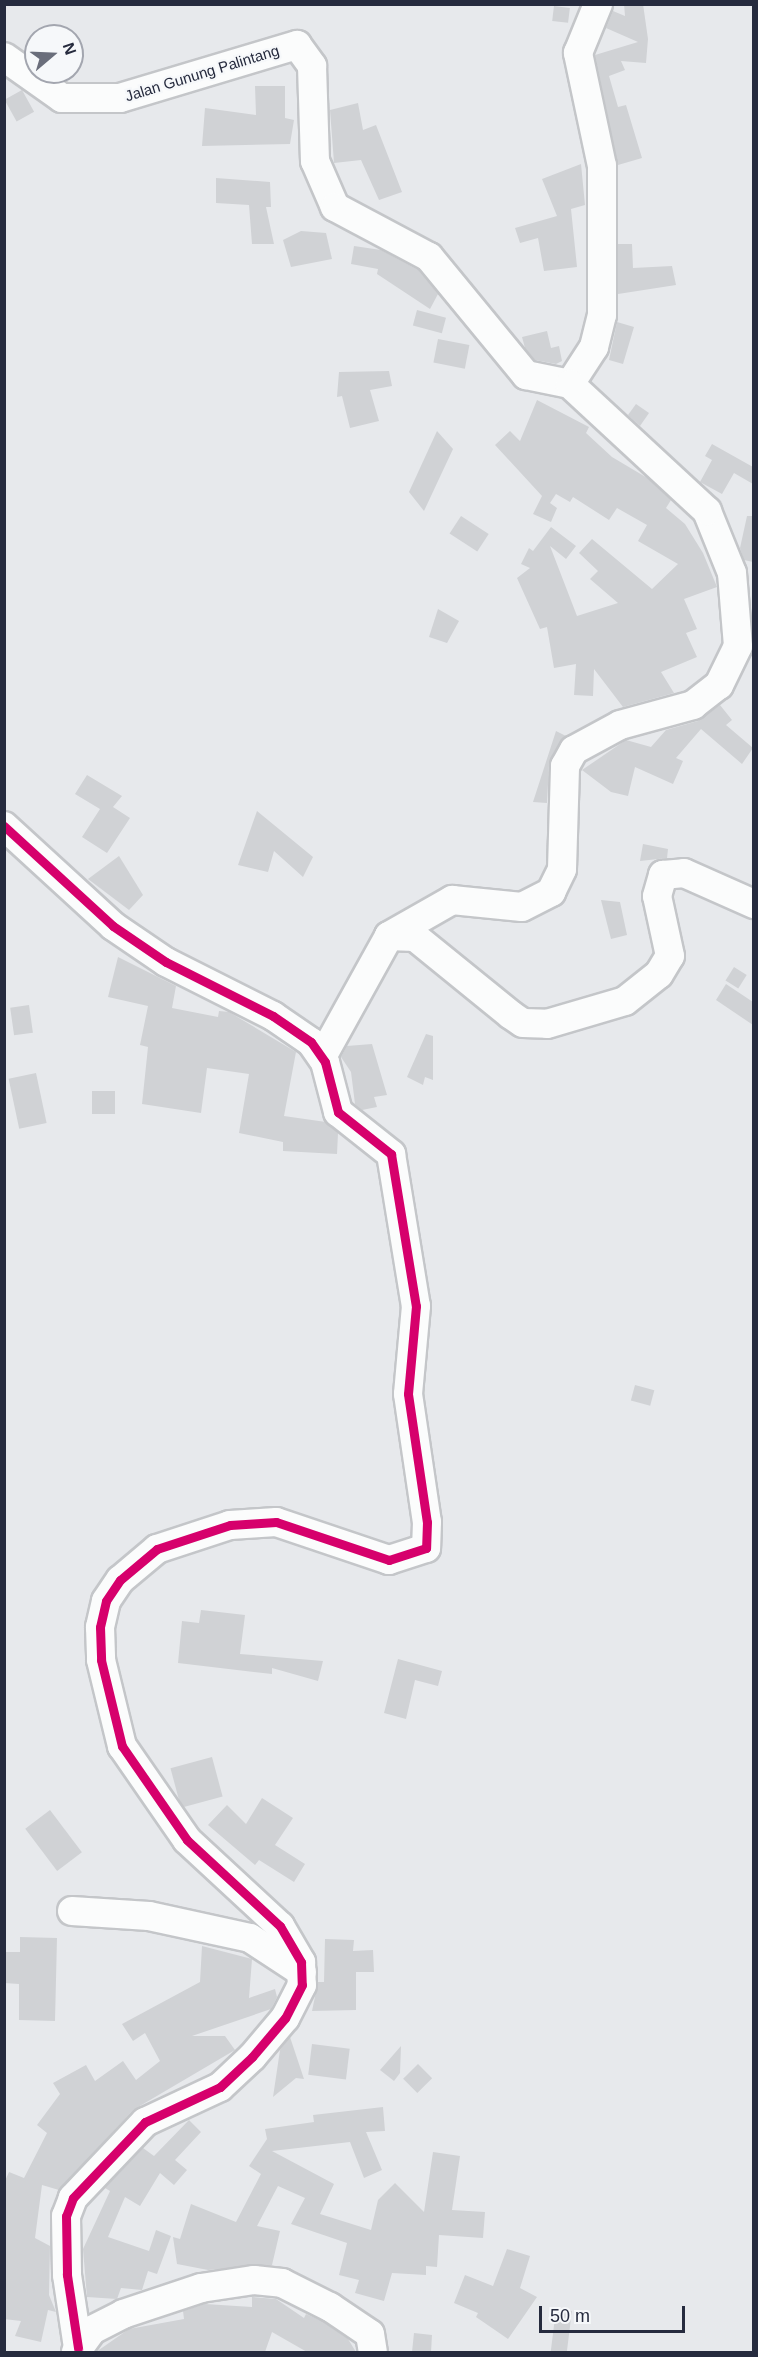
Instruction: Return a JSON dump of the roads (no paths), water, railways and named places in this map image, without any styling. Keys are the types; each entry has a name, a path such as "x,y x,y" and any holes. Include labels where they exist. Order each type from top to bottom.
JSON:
{"street":[{"path":"322,1057 389,936 452,900 514,907 544,899 562,869 565,766 574,750 620,725 693,705 719,685 738,646 732,573 707,512 570,384 594,347 602,315 602,166 578,53 597,4"},
{"name":"Jalan Gunung Palintang","path":"4,57 62,98 120,98 297,45 312,66 315,161 335,207 429,257 525,375 570,384"},
{"path":"4,826 113,926 166,962 273,1016 311,1042 322,1057 338,1112 386,1145 396,1167 414,1279 408,1394 426,1548 408,1558 368,1557 326,1535 276,1522 195,1532 157,1549 120,1580 106,1601 100,1627 105,1688 122,1746 187,1840 280,1926 293,1944 302,1972 298,1995 285,2018 252,2057 220,2087 145,2122 73,2198 66,2216 67,2275 77,2350"},
{"path":"389,936 415,937 523,1023 547,1024 625,1002 659,974 670,956 657,896 663,875 684,873 753,904"},
{"path":"72,1911 149,1916 250,1938 302,1972"},
{"path":"77,2350 92,2330 123,2314 201,2288 254,2280 282,2283 330,2307 370,2334 373,2352"}]}
